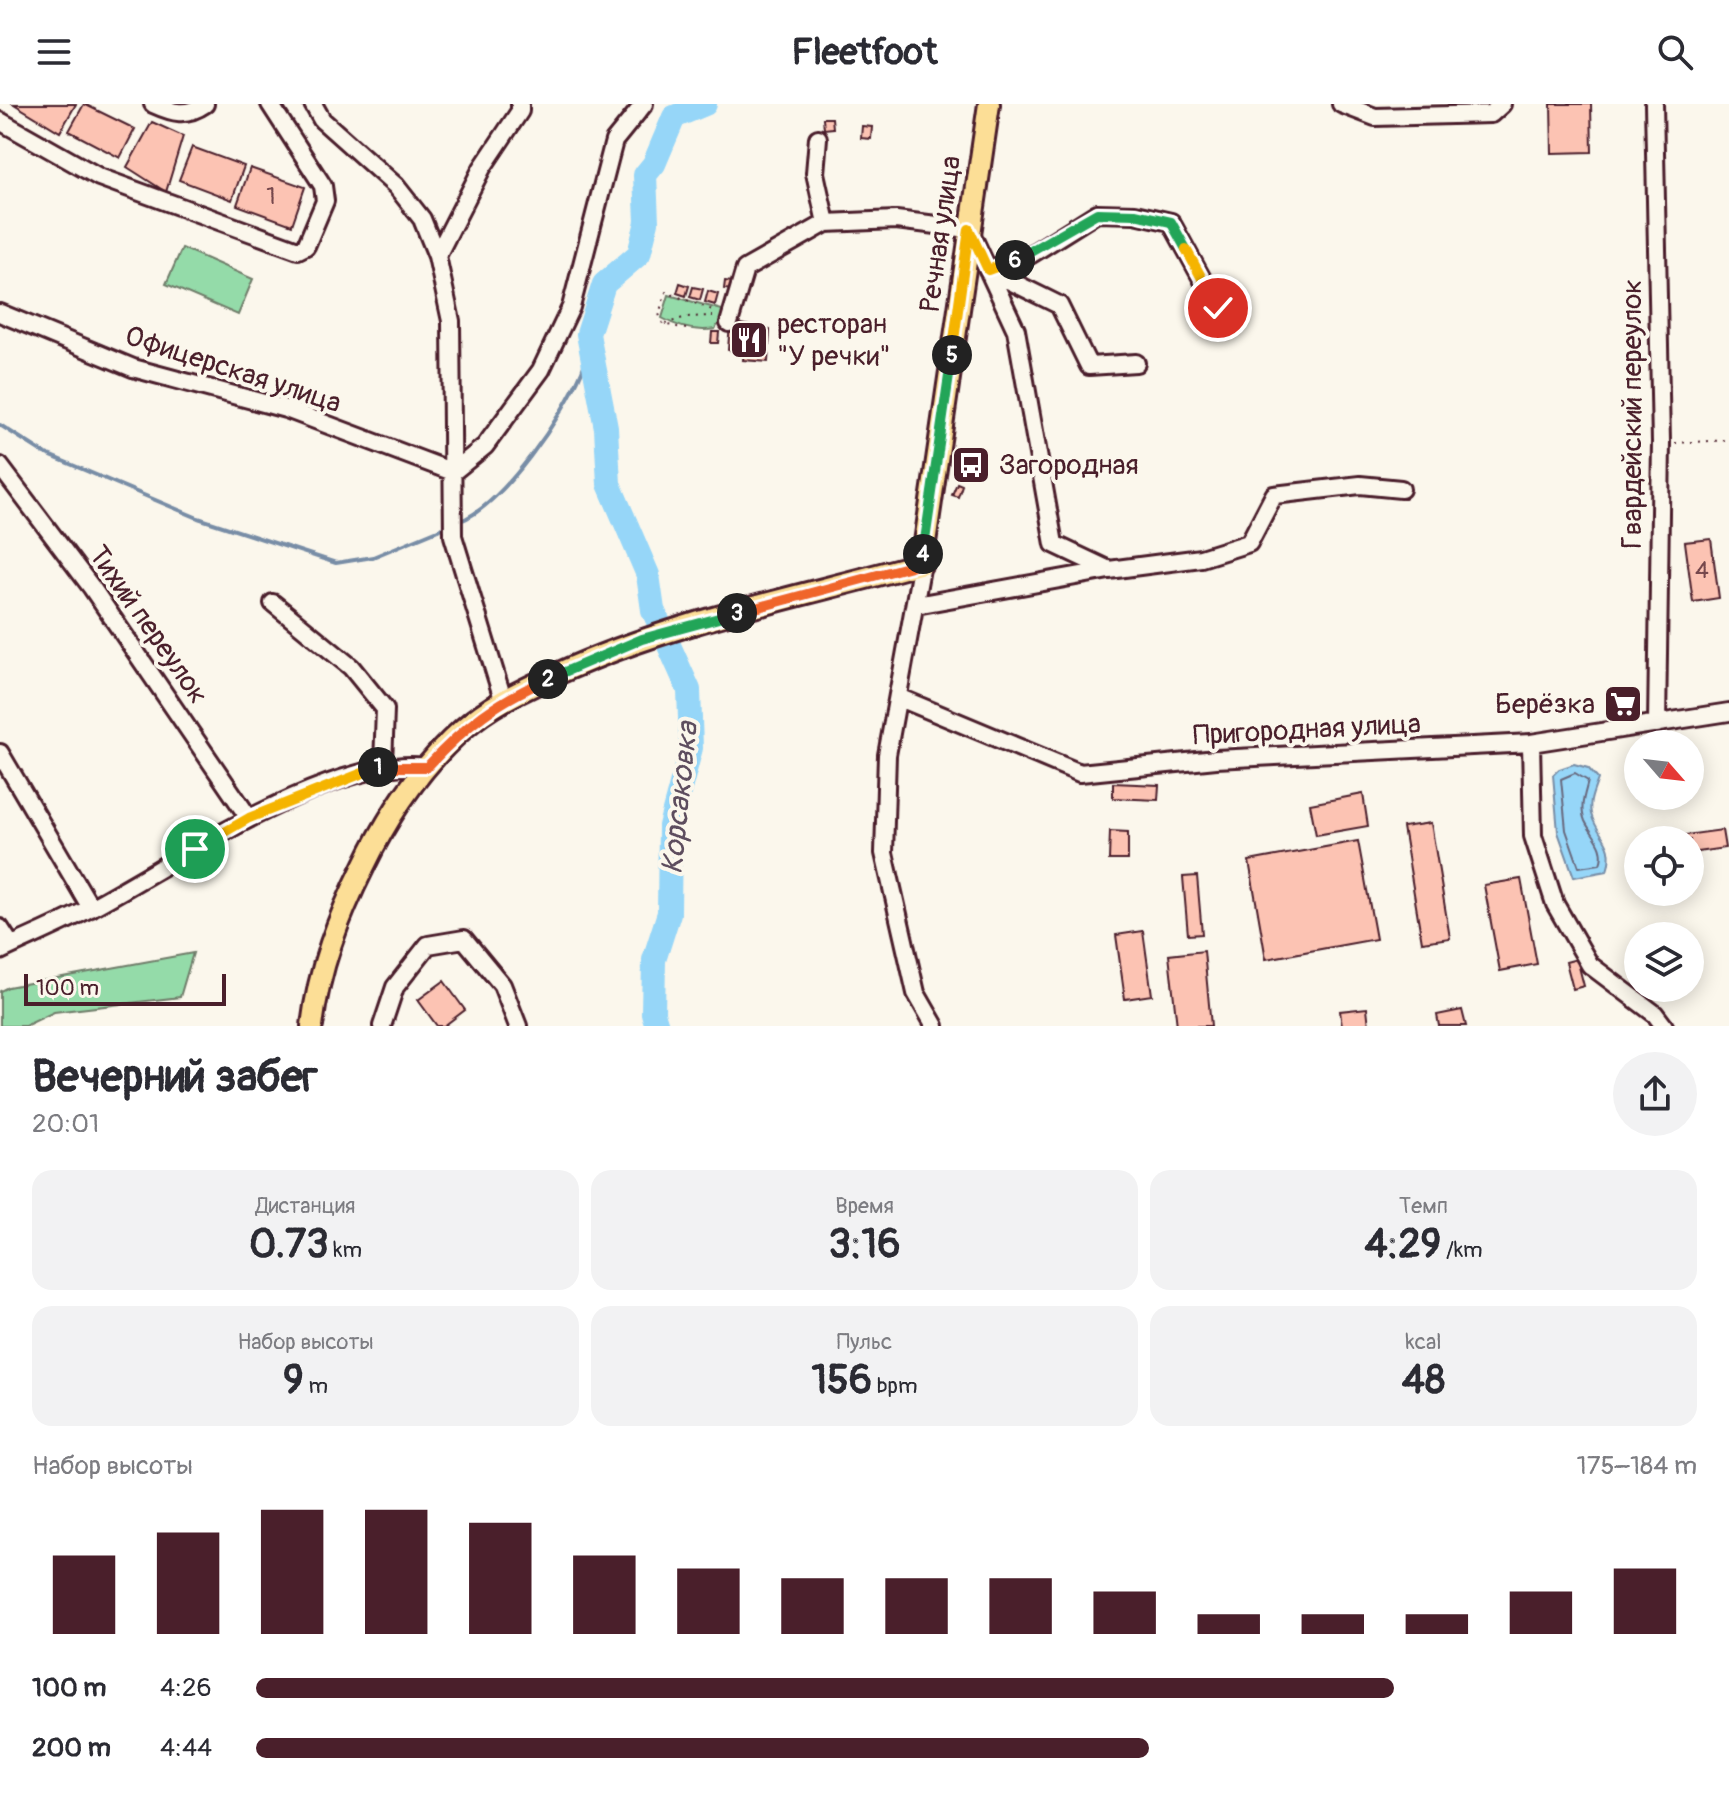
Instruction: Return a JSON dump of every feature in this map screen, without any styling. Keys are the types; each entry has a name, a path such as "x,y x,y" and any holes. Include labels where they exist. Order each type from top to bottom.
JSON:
{"main road":[{"name":"Речная улица","path":"922,563 989,104"},
{"path":"312,1026 317,988 338,917 383,827 427,767 462,729 503,699 642,639 922,563"}],"street":[{"path":"153,104 172,113 193,112 205,104"},
{"path":"0,121 99,177 298,250 306,246 325,201 323,186 268,104"},
{"path":"313,104 322,120 396,186 422,219 437,256 451,321 453,472 450,503 459,561 503,699"},
{"path":"437,256 482,168 520,111 520,104"},
{"path":"453,472 485,446 541,370 571,307 614,141 644,104"},
{"path":"1341,104 1375,117 1491,114 1502,104"},
{"name":"Гвардейский переулок","path":"1654,104 1661,442 1657,724"},
{"path":"818,138 815,173 826,223"},
{"path":"988,270 1030,255 1097,213 1135,214 1171,222 1218,308"},
{"path":"729,323 745,269 826,223 896,220 969,229 1016,330 1054,544 1109,570"},
{"path":"988,270 1059,305 1089,366 1136,363"},
{"name":"Офицерская улица","path":"0,313 133,368 286,409 453,472"},
{"name":"Тихий переулок","path":"0,466 92,588 249,818"},
{"path":"916,605 1109,570 1201,558 1249,543 1274,495 1360,485 1401,489"},
{"path":"922,563 900,698 887,755 884,853 916,993 935,1026"},
{"path":"273,603 351,667 385,709 383,765"},
{"name":"Пригородная улица","path":"900,698 1080,773 1216,759 1531,743 1729,712"},
{"path":"1531,743 1533,836 1555,904 1590,965 1655,1014 1664,1026"},
{"path":"0,753 91,908"},
{"path":"0,928 6,948 91,908 249,818 383,765 427,767"},
{"path":"382,1026 395,987 428,945 464,939 502,985 518,1026"}],"path":[{"path":"666,292 714,308 717,316 686,317 663,324 659,314 666,292"},
{"path":"663,324 686,329"},
{"path":"1661,442 1700,444 1729,440"}],"green space":[{"path":"182,248 253,279 238,315 166,284"},
{"path":"669,295 722,310 721,320 715,329 708,330 688,328 668,321 662,318"},
{"path":"193,953 180,997 54,1012 25,1026 0,1026 0,991 8,987"}],"water":[{"path":"1574,764 1588,768 1598,779 1590,807 1610,854 1607,871 1574,877 1558,832 1553,775 1559,769"}],"building":[{"path":"14,104 76,104 60,132"},
{"path":"84,104 135,129 120,158 69,131"},
{"path":"1551,104 1591,104 1592,152 1552,153"},
{"path":"823,118 832,118 833,128 824,129"},
{"path":"152,122 183,136 166,192 127,167"},
{"path":"862,126 872,127 871,139 861,138"},
{"path":"192,147 244,166 232,200 179,180"},
{"path":"250,168 305,187 292,225 237,205"},
{"path":"725,281 733,282 732,290 724,289"},
{"path":"680,283 689,286 686,296 677,293"},
{"path":"693,287 703,289 700,300 690,297"},
{"path":"708,291 718,294 715,305 705,302"},
{"name":"ресторан \"У речки\"","path":"730,322 770,330 768,362 743,360 744,352 728,350"},
{"path":"712,332 719,332 718,343 711,343"},
{"path":"957,483 962,485 958,497 952,495"},
{"path":"1711,539 1719,598 1693,602 1685,542"},
{"name":"Берёзка","path":"1614,694 1631,694 1631,714 1615,715"},
{"path":"1113,783 1159,785 1158,800 1113,798"},
{"path":"1363,794 1368,826 1316,835 1310,804"},
{"path":"1431,823 1450,938 1422,942 1403,827"},
{"path":"1722,830 1725,848 1704,851 1704,832"},
{"path":"1110,831 1128,832 1128,860 1109,860"},
{"path":"1358,841 1376,939 1266,959 1249,861"},
{"path":"1197,876 1202,934 1188,935 1183,877"},
{"path":"1521,879 1537,964 1500,971 1484,885"},
{"path":"1143,931 1152,995 1125,999 1116,935"},
{"path":"1204,951 1211,1026 1177,1026 1169,955"},
{"path":"1577,959 1584,986 1573,989 1566,962"},
{"path":"444,981 465,1010 444,1026 437,1026 418,1000"},
{"path":"1367,1008 1369,1026 1342,1026 1340,1011"},
{"path":"1462,1010 1466,1026 1439,1026 1437,1015"}],"waterway":[{"name":"Корсаковка","path":"657,1026 653,1013 654,960 669,913 670,826 691,748 689,690 653,610 648,575 609,484 606,428 588,334 604,284 639,254 647,222 645,175 654,164 674,117 705,104"},
{"path":"458,522 476,513 494,498 547,433 582,371 588,334"},
{"path":"0,425 44,453 198,518 336,563 373,557 450,525"}],"place":[{"name":"ресторан \"У речки\"","path":"749,340"},
{"name":"Загородная","path":"971,465"},
{"name":"Берёзка","path":"1623,704"}],"route":[{"path":"195,849 249,818 344,778 383,765 427,767 462,729 503,699 608,651 688,626 922,563 969,229 988,270 1030,255 1097,213 1135,214 1171,222 1218,308"}]}
